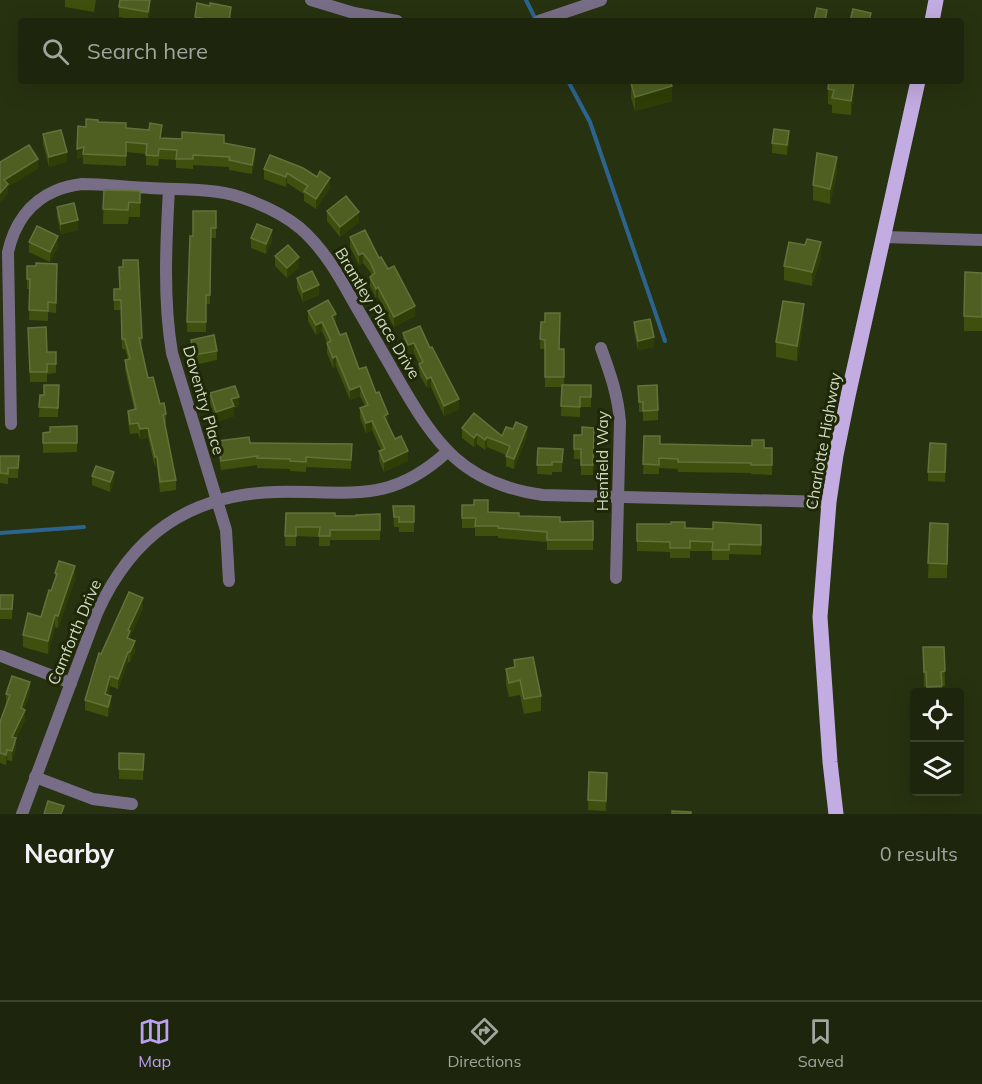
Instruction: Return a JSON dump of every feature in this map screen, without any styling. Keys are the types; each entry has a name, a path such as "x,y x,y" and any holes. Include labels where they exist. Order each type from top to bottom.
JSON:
{"main road":[{"path":"932,18 934,0"},
{"name":"Charlotte Highway","path":"836,814 820,617 830,502 836,455 917,84"}],"street":[{"path":"311,0 383,18"},
{"path":"545,18 577,4 601,0"},
{"name":"Brantley Place Drive","path":"11,424 7,264 10,241 20,220 44,196 76,185 208,192 238,196 269,208 298,226 313,240 336,272 426,427 447,452 480,476 505,487 543,495 830,502"},
{"name":"Daventry Place","path":"169,189 166,239 169,332 172,353 226,530 229,581"},
{"path":"884,237 982,240"},
{"name":"Henfield Way","path":"601,348 619,402 616,578"},
{"name":"Camforth Drive","path":"22,814 70,682 107,590 130,557 164,526 191,510 232,496 275,492 371,492 394,486 432,466 447,452"},
{"path":"1,656 70,682"},
{"path":"35,777 93,799 132,804"}],"building":[{"path":"120,0 150,0 148,12 119,7"},
{"path":"197,3 231,7 229,18 195,17"},
{"path":"817,8 827,10 826,18 814,18"},
{"path":"853,9 871,13 870,18 851,18"},
{"path":"631,84 671,84 672,86 635,97"},
{"path":"829,84 854,84 851,101 832,98 834,90 828,89"},
{"path":"86,119 126,123 126,128 149,130 150,123 162,125 160,138 182,139 182,132 224,135 224,143 255,149 252,165 229,160 230,157 193,155 193,159 176,159 177,150 159,149 158,156 146,155 147,144 126,142 126,156 83,154 84,147 77,149 78,126 86,127"},
{"path":"774,129 789,131 787,145 772,143"},
{"path":"61,130 67,152 49,157 43,134"},
{"path":"29,145 38,159 4,180 8,184 0,193 0,162"},
{"path":"817,153 837,157 830,189 813,185"},
{"path":"270,155 303,168 317,177 320,171 330,178 316,199 304,191 308,186 287,173 286,177 264,169"},
{"path":"104,190 140,191 140,203 129,202 128,210 103,209"},
{"path":"346,196 359,212 340,227 327,211"},
{"path":"74,203 78,220 61,224 57,207"},
{"path":"193,211 216,211 216,228 211,228 210,295 206,295 206,322 187,322"},
{"path":"257,224 272,230 266,244 251,238"},
{"path":"37,226 58,236 50,252 29,242"},
{"path":"365,230 379,258 381,257 388,269 394,266 415,306 394,317 370,277 375,273 370,262 363,253 359,255 350,237"},
{"path":"807,239 821,242 812,272 784,266 789,242 805,245"},
{"path":"288,245 299,257 287,268 275,256"},
{"path":"123,260 138,260 142,338 139,338 148,378 153,377 160,404 164,403 166,414 163,415 176,480 160,482 157,457 155,457 148,428 140,429 138,423 130,424 128,411 136,409 125,360 130,359 125,339 122,339 121,300 114,300 114,289 120,289 119,267 123,267"},
{"path":"36,263 57,264 56,303 48,302 48,311 29,310 30,279 27,279 27,266 36,266"},
{"path":"312,271 319,285 303,292 297,278"},
{"path":"965,272 982,273 982,317 964,316"},
{"path":"328,300 336,314 332,316 340,335 346,333 359,369 366,367 376,393 379,392 388,414 384,416 395,439 401,436 408,451 384,462 379,451 385,449 372,421 366,423 360,408 368,405 360,386 350,390 336,356 333,358 327,343 331,341 322,322 316,325 308,311"},
{"path":"783,301 804,304 797,346 776,342"},
{"path":"545,313 560,313 559,349 564,349 564,377 545,377 545,340 540,339 541,322 545,322"},
{"path":"650,319 654,337 638,341 634,322"},
{"path":"420,326 459,399 444,406 431,377 427,379 419,364 423,362 414,343 408,345 403,333"},
{"path":"46,327 47,352 56,352 56,364 47,364 47,372 30,372 28,328"},
{"path":"214,335 217,351 194,355 191,340"},
{"path":"44,385 59,385 58,408 39,407 40,395 44,395"},
{"path":"562,385 591,385 591,397 580,397 580,407 561,406"},
{"path":"657,385 658,410 643,411 643,402 639,402 638,386"},
{"path":"235,386 239,397 231,399 234,406 216,412 210,393"},
{"path":"474,413 502,436 506,427 513,429 516,422 527,427 514,459 506,456 510,446 487,437 485,440 477,434 474,438 462,428"},
{"path":"77,426 77,443 43,443 43,433 50,432 50,427"},
{"path":"582,427 594,428 593,465 581,465 581,449 574,449 574,435 582,435"},
{"path":"644,436 660,436 660,444 752,446 752,440 764,440 764,448 772,448 772,465 678,462 678,459 659,458 659,465 643,464"},
{"path":"249,437 250,443 352,444 351,460 306,457 306,462 257,458 258,456 221,461 218,441"},
{"path":"930,443 946,444 945,472 928,472"},
{"path":"538,448 563,449 562,462 537,465"},
{"path":"0,456 19,456 18,468 8,468 8,474 0,473"},
{"path":"96,466 114,472 110,482 92,476"},
{"path":"474,500 488,500 488,512 519,513 519,516 560,517 560,522 593,521 593,540 547,540 547,532 498,528 498,526 475,526 476,518 462,518 462,505 474,505"},
{"path":"393,506 414,506 414,522 399,522 399,517 394,517"},
{"path":"286,513 335,513 335,516 380,514 380,530 330,530 330,536 319,536 320,527 296,527 296,536 285,536"},
{"path":"671,522 685,522 685,528 713,529 713,522 761,525 761,545 729,544 729,550 712,550 713,542 690,541 690,548 670,548 670,542 637,541 637,524 671,524"},
{"path":"930,523 948,524 947,564 928,563"},
{"path":"59,561 75,566 58,616 55,615 48,641 23,635 28,613 41,617 49,590 51,591 57,574 55,573"},
{"path":"129,592 143,598 128,630 130,631 127,638 135,641 128,652 118,679 110,676 105,694 111,696 108,707 85,700 99,653 101,654"},
{"path":"0,595 13,595 12,609 0,609"},
{"path":"923,647 944,647 945,671 941,672 942,686 927,687"},
{"path":"533,657 541,696 524,699 520,680 509,683 506,669 515,667 514,660"},
{"path":"12,676 30,682 21,708 25,710 12,737 16,738 12,751 7,750 6,755 0,753 0,722 10,695 6,694"},
{"path":"119,753 144,754 143,770 119,769"},
{"path":"589,772 607,773 606,801 588,800"},
{"path":"48,801 64,806 61,814 44,814"},
{"path":"672,811 691,812 691,814 672,814"}],"waterway":[{"path":"526,0 535,18"},
{"path":"570,84 590,122 665,341"},
{"path":"0,533 84,527"}]}
